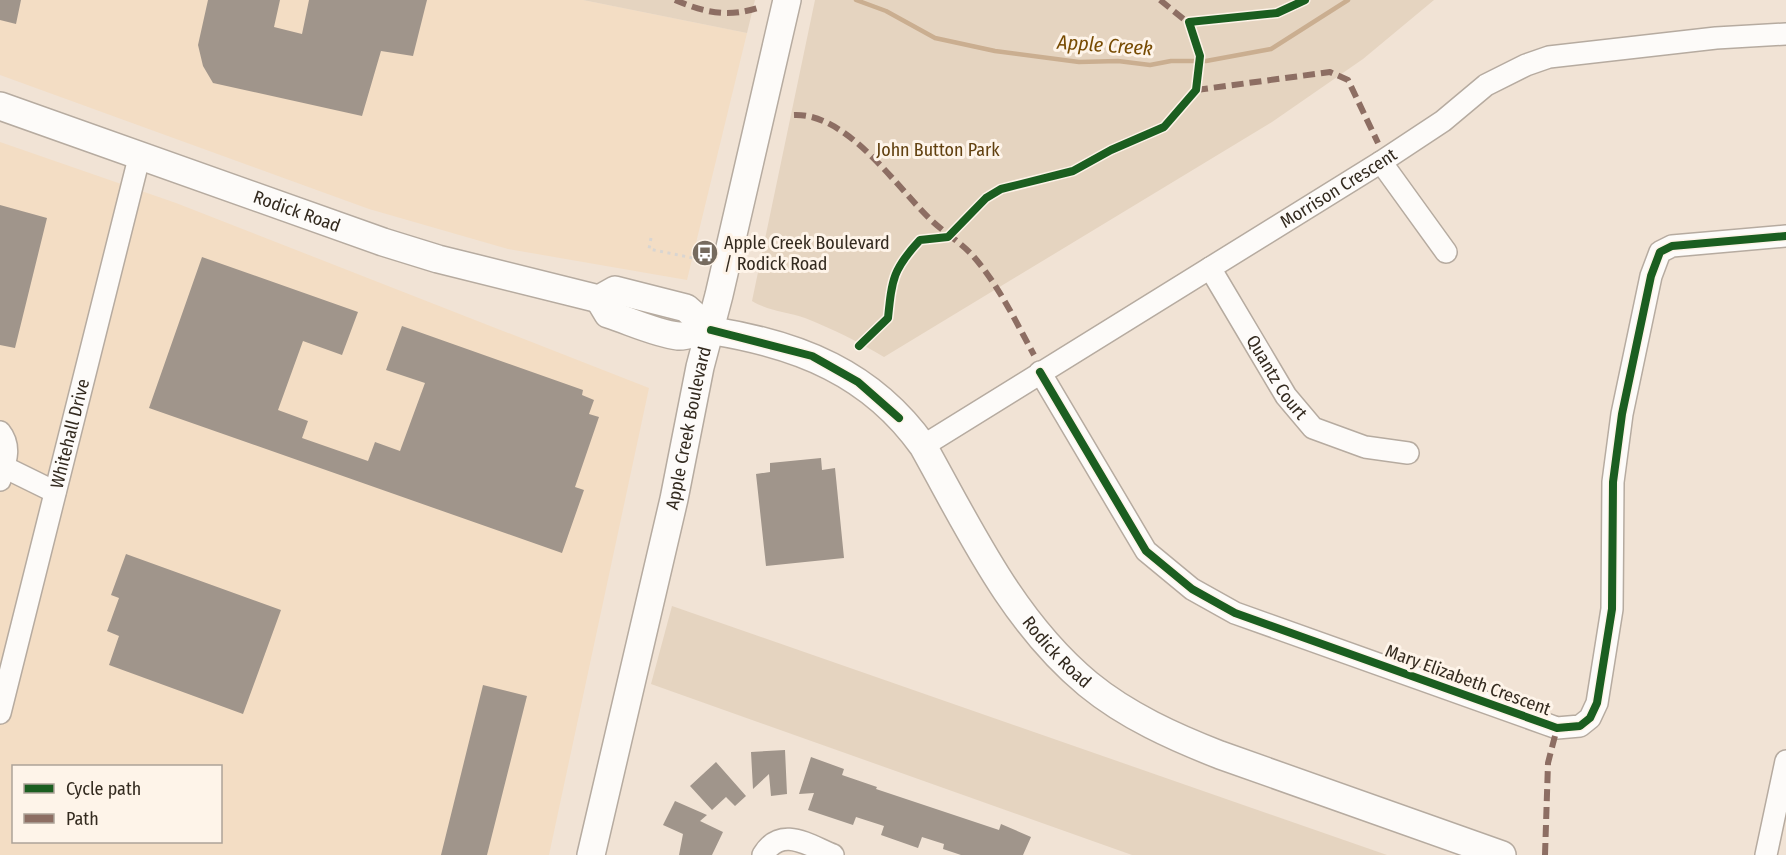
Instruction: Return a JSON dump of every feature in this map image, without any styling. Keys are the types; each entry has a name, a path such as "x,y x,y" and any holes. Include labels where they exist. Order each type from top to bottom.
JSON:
{"main road":[{"name":"Apple Creek Boulevard","path":"591,855 674,499 700,368 711,330 787,0"},
{"name":"Rodick Road","path":"0,106 383,242 438,259 599,298 615,290 686,308 711,330 812,356 858,382 877,396 913,431 987,561 1033,629 1062,660 1113,702 1178,738 1220,755 1502,855"}],"street":[{"name":"Morrison Crescent","path":"923,446 1381,162 1443,121 1486,85 1526,65 1549,57 1716,38 1786,34"},
{"name":"Whitehall Drive","path":"0,713 5,670 55,492 140,154"},
{"path":"1381,162 1446,252"},
{"name":"Mary Elizabeth Crescent","path":"1040,372 1146,551 1192,589 1235,613 1557,728 1580,726 1590,718 1597,703 1612,609 1613,482 1622,414 1651,276 1660,252 1672,246 1786,236"},
{"name":"Quantz Court","path":"1210,268 1286,396 1313,428 1365,447 1408,453"},
{"path":"0,432 7,443 1,471 55,492"},
{"path":"1766,855 1785,775"},
{"path":"763,855 769,844 781,838 799,841 833,855"}],"path":[{"path":"651,238 649,249 698,260"}],"shaded area":[{"path":"0,0 583,0 747,33 687,280 508,249 369,209 0,75"},
{"path":"0,142 176,203 649,388 549,855 0,855"}],"green space":[{"path":"583,0 755,0 747,33"},
{"name":"John Button Park","path":"815,0 1434,0 1363,59 1272,122 884,357 815,322 764,307 752,301"},
{"path":"672,606 1387,855 1132,855 651,684"}],"building":[{"path":"0,0 21,0 16,24 0,20"},
{"path":"208,0 280,0 274,27 302,34 309,0 427,0 413,56 381,51 362,116 213,83 203,66 198,45"},
{"path":"0,205 47,218 15,348 0,345"},
{"path":"202,257 358,312 342,355 303,341 278,410 308,421 302,438 368,461 375,442 400,451 425,383 386,370 402,326 583,390 582,395 594,400 589,414 599,417 575,487 584,490 562,553 149,408"},
{"path":"821,458 822,470 835,468 844,558 766,566 756,474 770,472 770,463"},
{"path":"126,554 281,610 243,714 109,665 119,636 107,631 119,598 111,595"},
{"path":"483,685 527,696 487,855 441,855"},
{"path":"785,750 787,794 771,796 769,774 753,789 751,752"},
{"path":"811,757 844,769 842,775 877,787 876,789 999,830 1001,824 1031,837 1023,855 961,855 943,849 944,844 922,837 918,848 881,835 884,826 856,817 853,825 808,810 814,793 799,794"},
{"path":"716,762 746,796 735,806 726,797 712,810 690,786"},
{"path":"675,801 707,815 700,821 723,832 712,855 679,855 683,834 663,825"}],"waterway":[{"name":"Apple Creek","path":"856,0 886,11 935,38 995,51 1079,62 1118,61 1150,65 1171,61 1206,61 1271,49 1348,0"}],"marked path":[{"path":"675,0 707,11 727,13 761,7"},
{"path":"1160,0 1191,25"},
{"path":"1196,90 1330,72 1348,80 1378,143"},
{"path":"794,115 814,117 851,138 869,153 929,218 969,252 999,292 1034,355"},
{"path":"1545,855 1548,763 1557,728"}],"cycle path":[{"path":"859,346 888,318 895,275 904,259 920,240 948,237 986,198 1001,189 1073,171 1111,150 1164,127 1196,90 1200,56 1189,22 1277,13 1305,0"},
{"path":"1040,372 1146,551 1192,589 1235,613 1557,728 1580,726 1590,718 1597,703 1612,609 1613,482 1622,414 1651,276 1660,252 1672,246 1786,236"},
{"path":"711,330 812,356 858,382 899,418"}],"place":[{"name":"Apple Creek Boulevard / Rodick Road","path":"705,253"}]}
